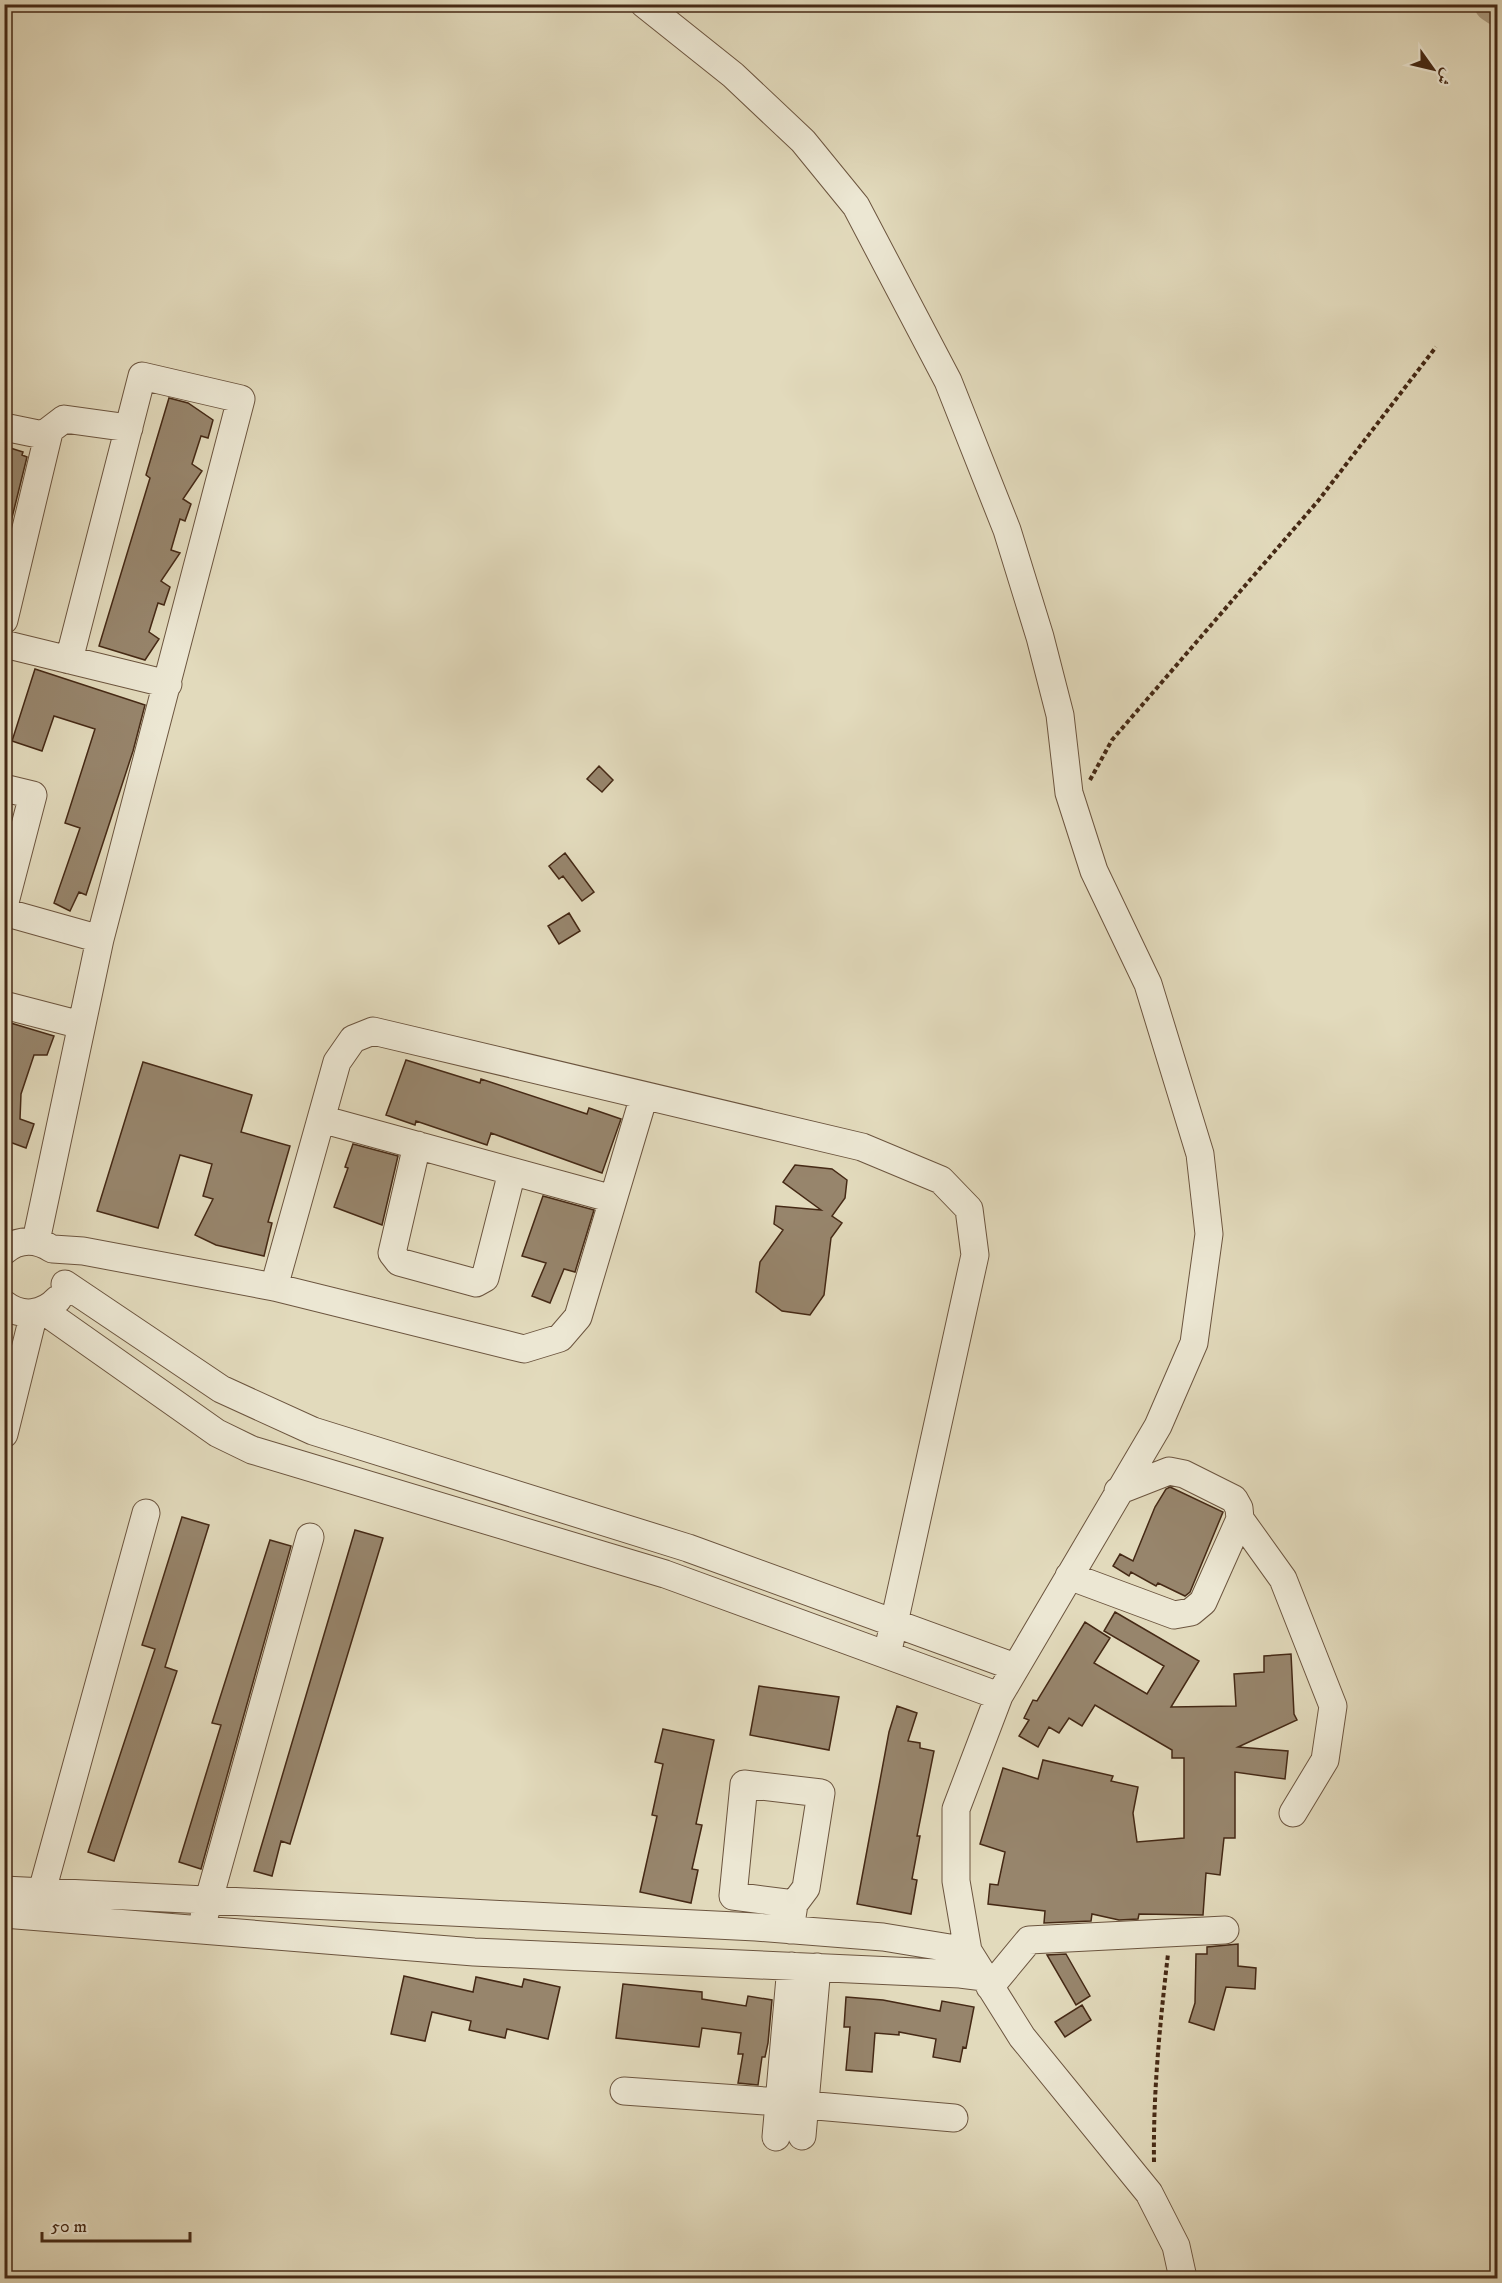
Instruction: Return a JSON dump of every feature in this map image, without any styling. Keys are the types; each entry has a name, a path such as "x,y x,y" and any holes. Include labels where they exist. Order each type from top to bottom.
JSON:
{"street":[{"path":"644,4 733,75 803,141 856,206 948,381 1010,540 1040,636 1060,714 1069,793 1094,871 1148,984 1200,1154 1209,1234 1194,1343 1158,1426 999,1696 956,1809 956,1881 968,1951 1022,2037 1149,2193 1176,2246 1183,2278"},
{"path":"24,1243 81,1025 100,939 241,399 142,376 69,660"},
{"path":"4,427 44,435 58,421 64,419 129,428"},
{"path":"49,432 6,644 168,684"},
{"path":"4,788 33,795 4,906"},
{"path":"4,912 100,939"},
{"path":"4,1005 81,1025"},
{"path":"274,1287 337,1062 353,1039 373,1031 862,1147 941,1180 969,1209 975,1255 887,1655"},
{"path":"24,1243 82,1251 274,1287 524,1349 560,1338 578,1317 644,1096"},
{"path":"321,1119 613,1199"},
{"path":"417,1145 392,1253 399,1262 476,1283 485,1278 512,1172"},
{"path":"4,1434 39,1312 58,1300 65,1284 64,1265 24,1243"},
{"path":"65,1284 221,1389 313,1431 688,1548 1015,1668"},
{"path":"5,1309 39,1312 217,1433 252,1450 665,1574 999,1696"},
{"path":"1069,1576 1174,1615 1191,1612 1203,1602 1240,1520 1239,1508 1234,1499 1184,1474 1169,1471 1118,1491"},
{"path":"42,1892 146,1513"},
{"path":"1240,1520 1283,1579 1333,1706 1325,1760 1293,1813"},
{"path":"200,1929 310,1537"},
{"path":"4,1890 756,1928 792,1917 806,1888 821,1792 744,1784 733,1896 758,1900 792,1917 968,1951"},
{"path":"756,1928 758,1900"},
{"path":"4,1914 474,1952 804,1967 987,1982 1029,1940 1225,1930"},
{"path":"789,2136 804,1967"},
{"path":"624,2091 954,2118"}],"path":[{"path":"1088,789 1090,779 1112,740 1318,501 1436,347"},
{"path":"1149,2193 1154,2167 1153,2121 1159,2034 1171,1932"}],"building":[{"path":"169,398 188,403 213,420 208,438 201,436 192,464 202,471 183,499 191,504 185,521 180,519 171,550 180,553 161,581 170,587 164,605 158,603 149,632 159,639 145,660 99,646 150,478 146,475"},
{"path":"4,446 23,452 22,455 27,457 4,550"},
{"path":"35,669 145,705 133,751 86,895 79,892 70,911 54,903 80,828 65,823 95,729 54,716 42,751 12,741"},
{"path":"599,766 613,780 602,792 587,779"},
{"path":"565,853 594,892 582,901 563,876 559,879 549,866"},
{"path":"569,913 580,931 559,944 548,926"},
{"path":"4,1021 54,1036 47,1055 34,1055 21,1094 20,1119 34,1124 26,1148 4,1140"},
{"path":"406,1060 480,1083 481,1079 587,1114 589,1108 621,1119 602,1173 491,1133 487,1145 416,1121 415,1125 386,1115"},
{"path":"143,1062 252,1095 241,1132 290,1146 268,1222 272,1223 264,1256 216,1245 195,1235 213,1199 203,1196 212,1164 180,1155 158,1228 97,1211"},
{"path":"353,1144 398,1156 382,1225 334,1207 348,1168 345,1167"},
{"path":"795,1165 832,1169 847,1180 845,1198 832,1216 842,1223 831,1238 824,1295 810,1315 782,1311 756,1292 760,1262 783,1230 774,1224 776,1206 821,1210 783,1182"},
{"path":"543,1196 594,1210 575,1272 564,1269 550,1303 532,1296 546,1263 522,1256"},
{"path":"1170,1487 1223,1512 1190,1592 1185,1596 1158,1583 1156,1586 1131,1572 1129,1576 1113,1566 1120,1554 1133,1561 1155,1507 1166,1489"},
{"path":"182,1517 209,1525 165,1667 177,1671 114,1861 88,1852 155,1649 142,1645"},
{"path":"355,1530 383,1538 290,1844 281,1841 272,1876 254,1871"},
{"path":"270,1540 291,1546 201,1869 179,1862 221,1725 212,1723"},
{"path":"1115,1612 1199,1661 1171,1707 1236,1706 1234,1674 1264,1672 1264,1656 1291,1654 1294,1714 1297,1720 1238,1747 1288,1751 1285,1779 1235,1772 1235,1838 1224,1838 1220,1875 1206,1873 1203,1915 1139,1914 1138,1919 1119,1920 1092,1914 1091,1921 1044,1923 1045,1911 988,1904 990,1884 998,1885 1005,1852 980,1844 1003,1768 1038,1779 1043,1760 1113,1776 1111,1781 1138,1787 1133,1813 1137,1842 1184,1838 1184,1758 1172,1758 1172,1750 1095,1705 1082,1726 1069,1718 1059,1733 1049,1727 1038,1747 1019,1736 1029,1720 1024,1718 1033,1700 1037,1701 1085,1622 1110,1638 1094,1663 1147,1694 1164,1666 1104,1631"},
{"path":"759,1686 839,1697 829,1750 750,1735"},
{"path":"897,1706 917,1713 908,1741 920,1743 920,1748 934,1751 917,1836 920,1836 912,1879 917,1880 911,1914 857,1904 889,1732"},
{"path":"663,1729 714,1740 696,1824 702,1825 692,1869 698,1870 691,1903 640,1892 657,1816 652,1815 663,1764 655,1762"},
{"path":"1238,1944 1238,1966 1256,1968 1255,1989 1226,1987 1214,2030 1189,2022 1195,2003 1196,1954 1207,1954 1207,1947"},
{"path":"1066,1954 1090,1996 1076,2005 1047,1955"},
{"path":"404,1976 473,1992 476,1977 522,1987 524,1979 560,1987 548,2039 507,2029 505,2038 469,2030 471,2021 432,2012 425,2041 391,2034"},
{"path":"623,1984 702,1992 702,1999 746,2006 748,1996 772,2000 768,2043 765,2057 762,2057 758,2085 738,2083 743,2054 738,2054 741,2033 702,2028 699,2047 616,2038"},
{"path":"846,1997 883,2000 940,2011 942,2001 974,2007 966,2048 963,2047 960,2062 933,2057 936,2039 899,2032 899,2035 875,2033 872,2072 846,2070 850,2027 844,2027"},
{"path":"1082,2005 1091,2020 1065,2037 1055,2022"}],"waterway":[{"path":"1492,4 1498,8"}]}
